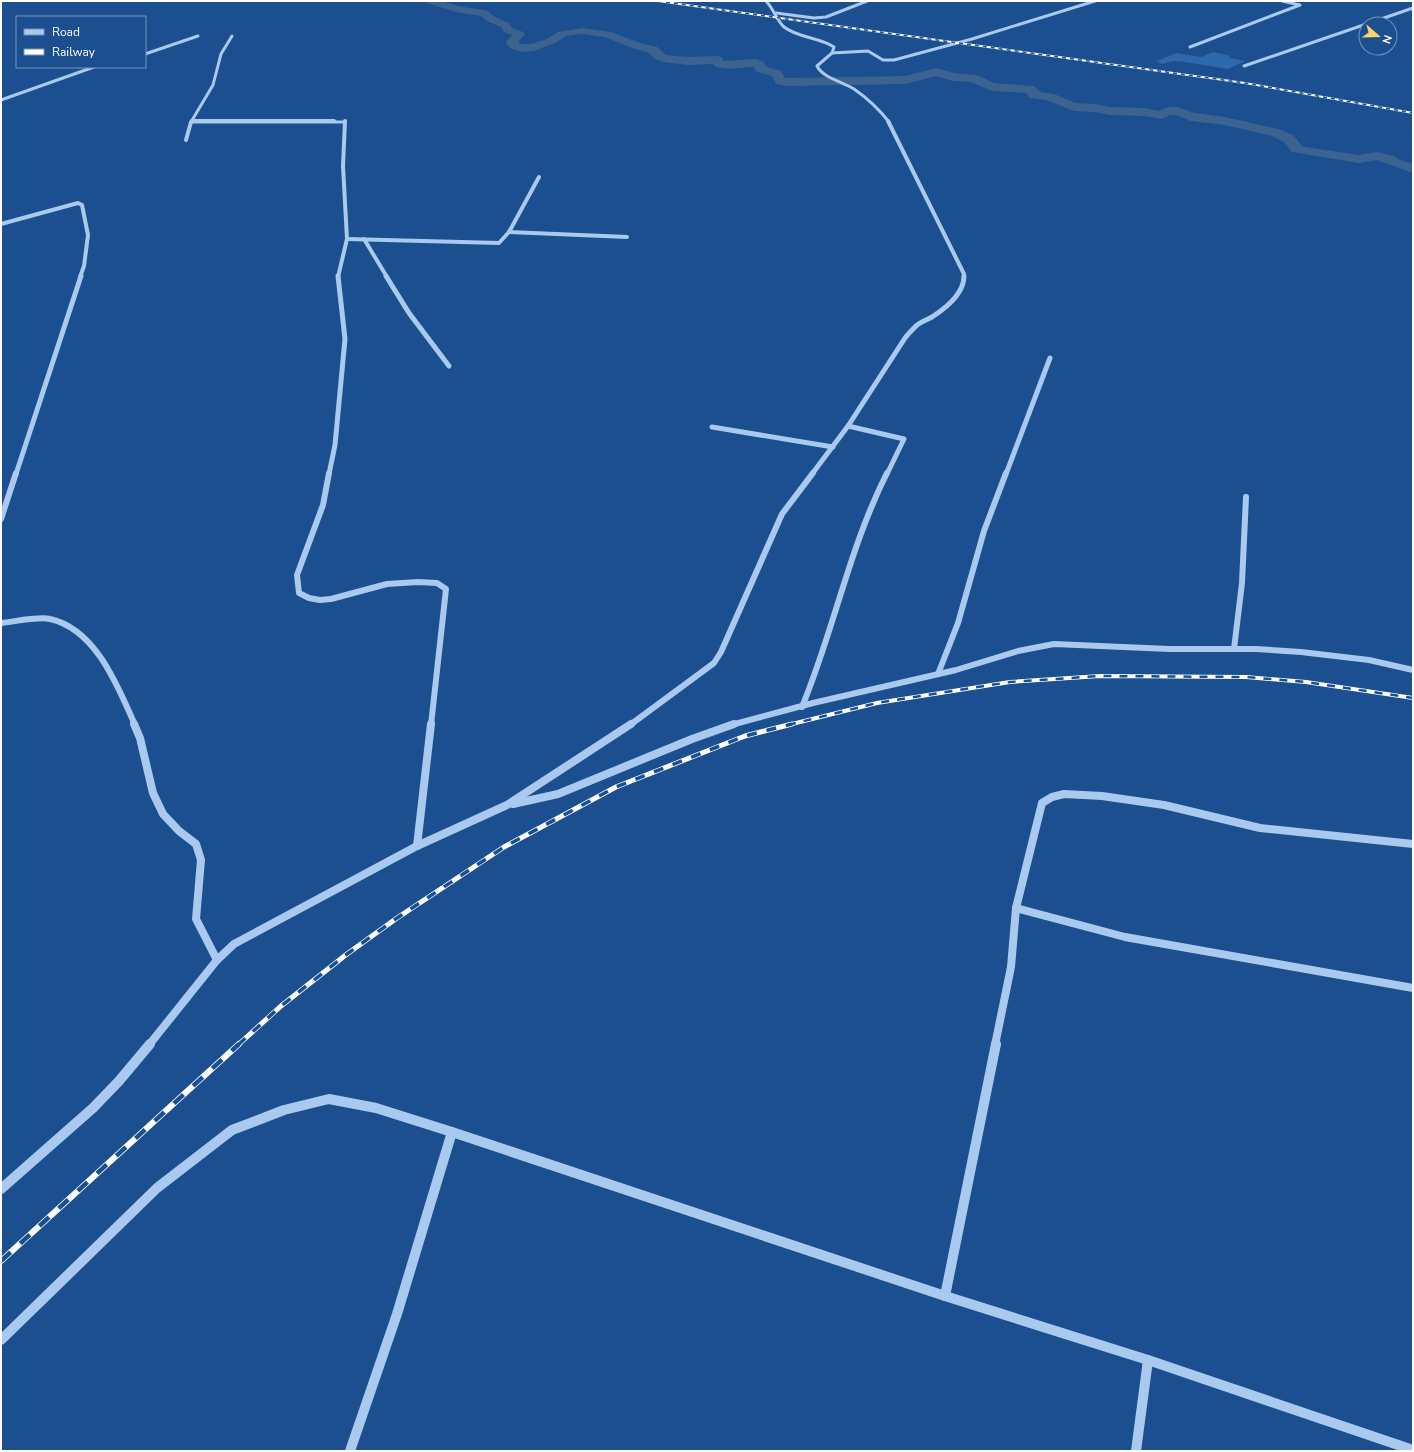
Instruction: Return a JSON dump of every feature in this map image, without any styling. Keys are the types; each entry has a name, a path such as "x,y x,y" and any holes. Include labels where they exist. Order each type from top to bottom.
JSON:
{"street":[{"path":"1,1189 93,1108 119,1081 172,1018 217,960 234,944 417,846 507,806 618,734 714,663 721,652 782,514 848,426 905,338 916,326 933,316 949,303 960,291 964,283 964,274 890,124 880,110 870,101 841,82 821,72 817,66 832,53 834,47 830,44 783,26 777,19 776,13 766,1"},
{"path":"776,13 787,13 820,18 839,13 867,1"},
{"path":"832,53 868,51 883,60 894,60 972,39 1095,1"},
{"path":"1190,46 1300,4 1282,1"},
{"path":"1244,66 1413,8"},
{"path":"146,54 198,36"},
{"path":"186,140 191,122 213,85 221,54 232,36"},
{"path":"1,100 91,68"},
{"path":"191,122 344,121 343,166 347,239 338,277 345,339 335,445 323,505 296,575 299,593 306,598 315,600 333,599 387,584 432,581 442,584 446,589 417,846"},
{"path":"347,239 494,244 502,242 539,177"},
{"path":"1,224 78,203 82,205 88,235 84,266 1,519"},
{"path":"508,232 628,237"},
{"path":"364,239 409,313 449,366"},
{"path":"938,674 958,622 984,531 1050,358"},
{"path":"802,706 812,684 836,611 848,567 864,524 904,441 904,439 848,426"},
{"path":"712,427 833,447"},
{"path":"1234,649 1242,584 1246,497"},
{"path":"1,623 48,618 58,620 80,634 92,646 115,679 140,738 152,793 163,814 179,831 196,844 201,860 196,919 217,960"},
{"path":"507,806 556,794 738,723 802,706 938,674 957,671 1006,654 1037,646 1054,644 1161,649 1234,649 1304,652 1394,665 1413,670"},
{"path":"945,1296 1011,967 1016,908 1042,804 1052,797 1064,794 1102,796 1164,804 1260,828 1413,844"},
{"path":"1016,908 1125,936 1413,988"},
{"path":"1,1340 157,1188 232,1130 284,1110 329,1099 376,1108 452,1132 945,1296 1148,1360 1413,1450"},
{"path":"350,1451 398,1314 452,1132"},
{"path":"1136,1451 1148,1360"}],"shaded area":[{"path":"1213,52 1231,56 1229,58 1245,61 1228,69 1173,61 1162,64 1156,61 1177,53 1201,57"}],"waterway":[{"path":"431,1 456,9 484,13 491,19 505,25 508,30 519,34 512,42 514,46 521,48 534,47 551,41 562,34 582,31 607,34 636,46 653,50 663,58 688,61 717,60 721,65 756,63 760,65 761,69 777,74 780,81 787,82 906,80 936,72 953,77 973,78 992,87 1029,89 1034,92 1035,95 1049,97 1074,107 1095,108 1110,111 1145,112 1162,115 1167,111 1178,111 1191,117 1225,121 1277,133 1289,139 1297,149 1305,151 1359,159 1377,156 1389,159 1395,163 1413,169"}],"railway":[{"path":"658,1 1245,83 1413,113"},
{"path":"791,724 877,703 1010,682 1100,676 1246,677 1306,682 1413,698"},
{"path":"238,1045 281,1006 347,954 397,918 504,847 616,787 745,736 791,724"},
{"path":"1,1261 239,1044"}]}
